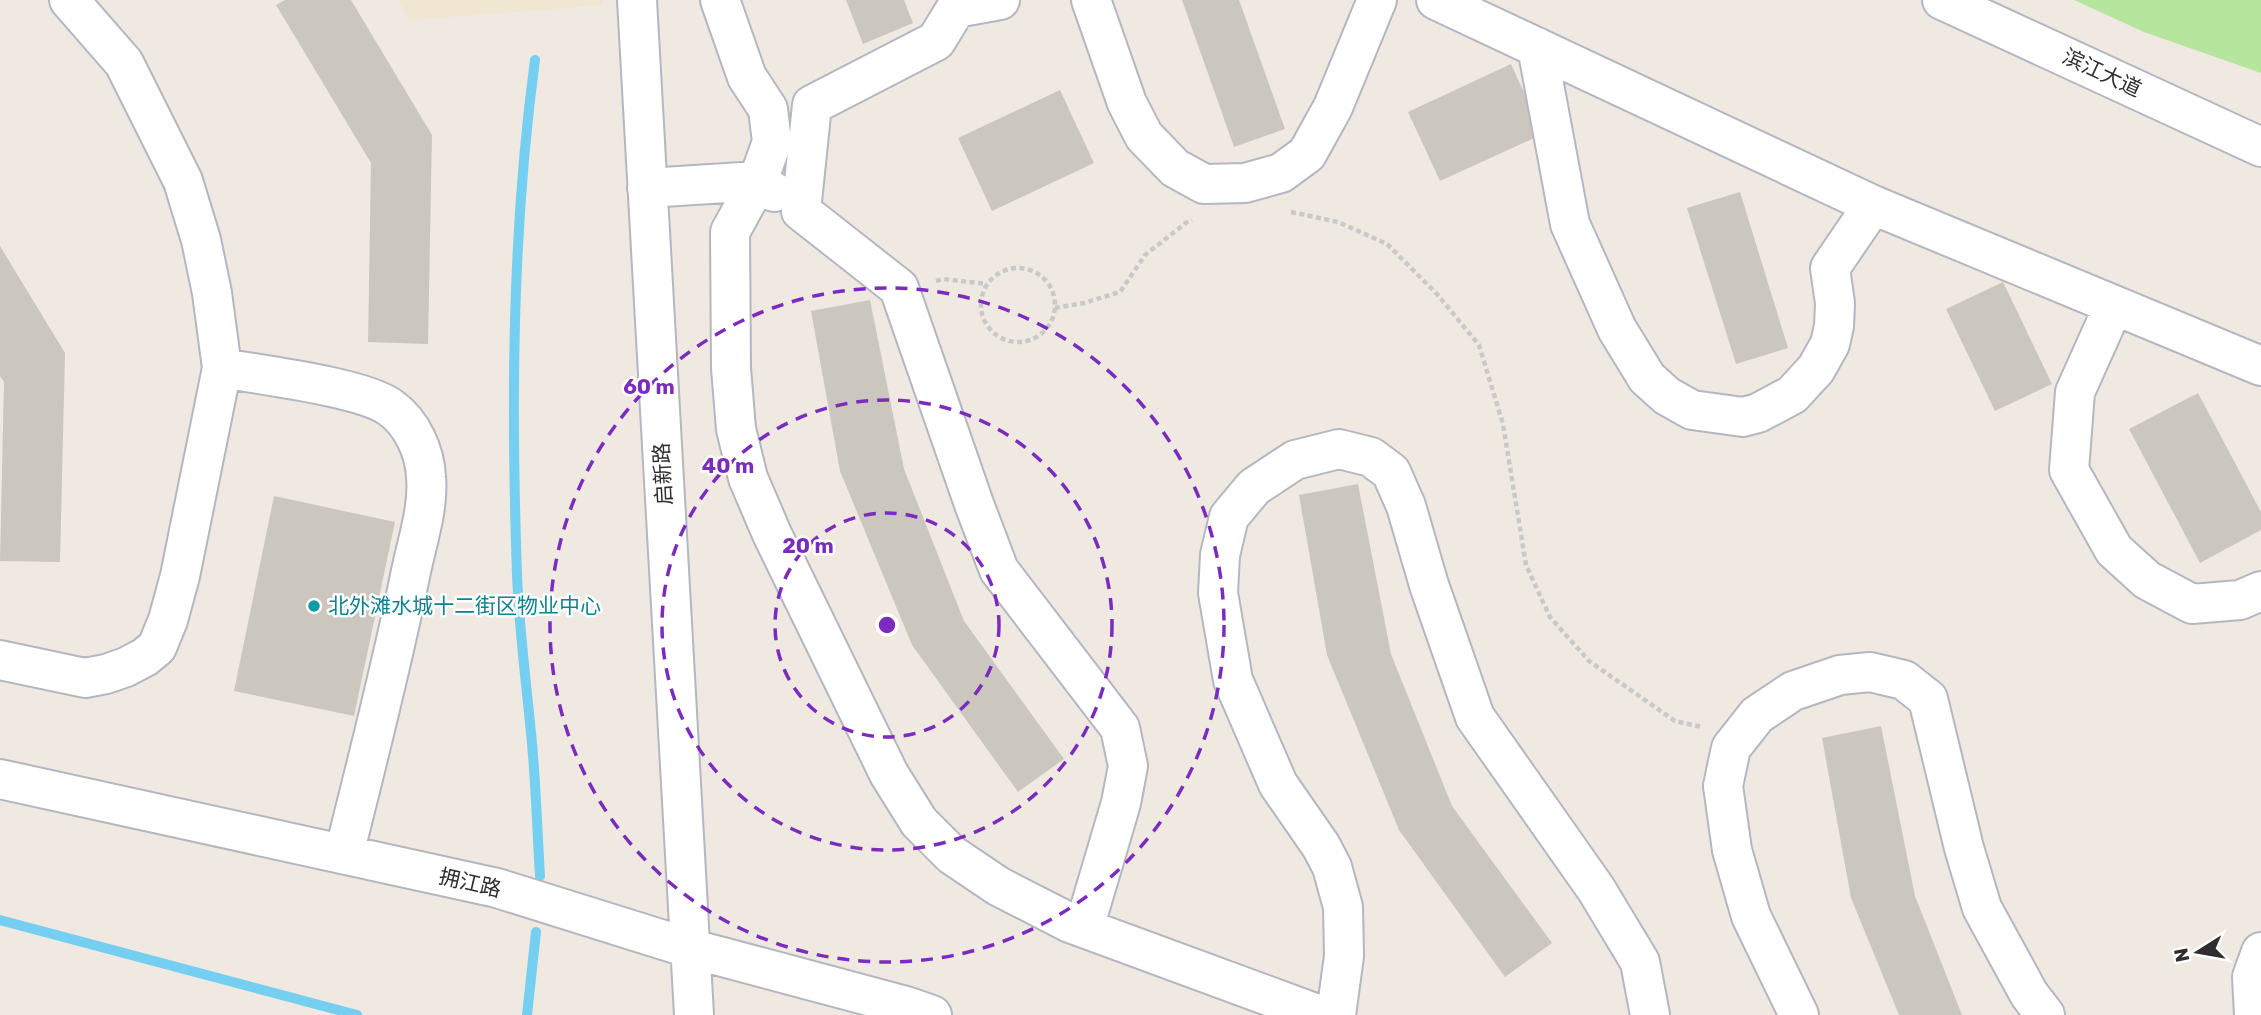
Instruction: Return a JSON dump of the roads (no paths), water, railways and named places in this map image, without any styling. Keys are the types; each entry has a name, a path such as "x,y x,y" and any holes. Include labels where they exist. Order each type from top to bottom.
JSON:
{"street":[{"path":"0,660 85,678 126,667 157,647 168,620 180,576 222,368 212,293 201,240 183,181 124,63 69,0"},
{"name":"启新路","path":"637,0 694,1015"},
{"path":"720,0 747,77 768,109 772,142 758,181 730,232 731,368 736,429 748,478 772,534 889,775 919,822 952,855 998,886 1084,928 1320,1015"},
{"path":"801,211 812,105 936,41 958,4 1000,0"},
{"path":"1091,0 1127,103 1144,136 1175,168 1204,184 1245,183 1281,173 1307,154 1333,107 1377,0"},
{"path":"1436,0 1873,205 2261,366"},
{"name":"滨江大道","path":"1942,0 2261,147"},
{"path":"1538,47 1570,224 1617,329 1647,378 1667,396 1692,410 1743,417 1758,413 1792,395 1806,382 1825,357 1834,326 1835,303 1830,268 1873,205"},
{"path":"647,188 758,181 899,288 999,570 1120,729 1128,766 1121,803 1084,928"},
{"path":"2114,305 2075,392 2069,470 2115,550 2147,580 2192,604 2240,600 2261,591"},
{"path":"222,368 346,391 374,399 391,407 405,421 418,441 423,456 427,478 424,508 397,637 344,855"},
{"path":"1336,1015 1344,956 1343,907 1332,867 1321,846 1278,784 1233,680 1218,593 1220,555 1229,517 1254,487 1295,460 1339,449 1371,457 1391,472 1406,506 1429,585 1475,717 1596,889 1640,962 1650,1015"},
{"path":"1799,1015 1751,916 1732,850 1723,786 1731,748 1757,715 1793,691 1840,675 1870,672 1904,680 1928,699 1964,848 1982,908 2029,994 2045,1015"},
{"name":"拥江路","path":"0,779 497,888 689,948 932,1015"},
{"name":"启新路","path":"674,1015 689,948"},
{"path":"2254,1015 2252,977 2261,952"}],"waterway":[{"path":"535,60 527,124 518,252 514,446 518,595 533,751 540,876"},
{"path":"0,920 357,1015"},
{"path":"527,1015 536,932"}],"place":[{"name":"北外滩水城十二街区物业中心","path":"314,606"}]}
